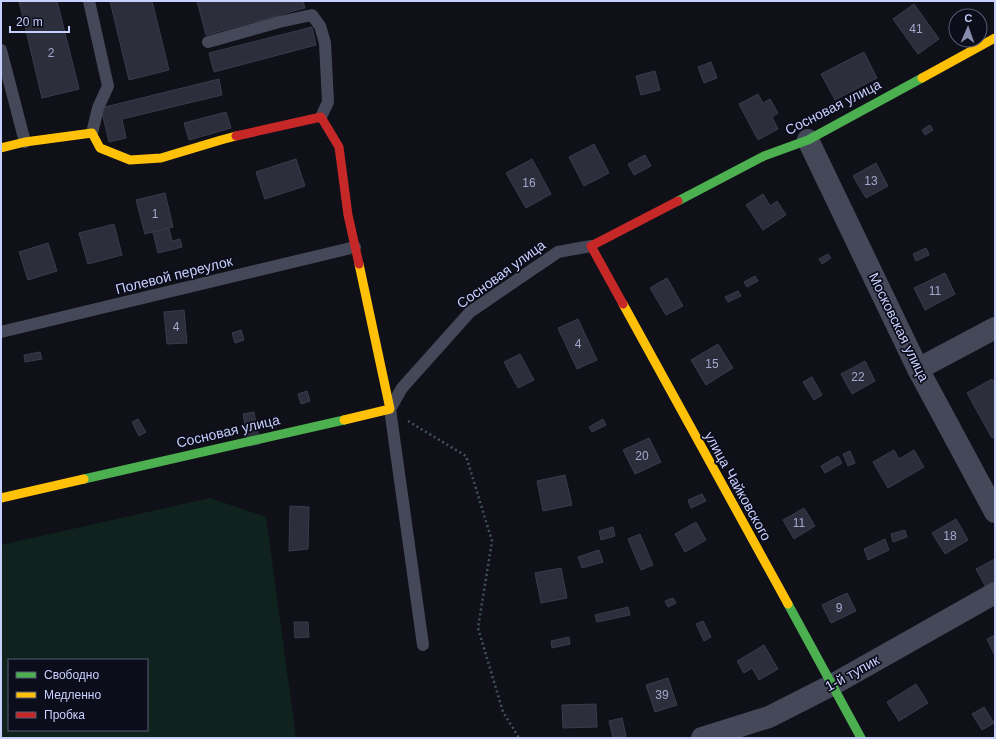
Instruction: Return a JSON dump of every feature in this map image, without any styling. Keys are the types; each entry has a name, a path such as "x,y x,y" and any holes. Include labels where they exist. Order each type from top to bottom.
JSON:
{"street":[{"name":"Сосновая улица","path":"591,246 764,156 808,140 995,38"},
{"path":"1,148 25,142 92,133 100,148 130,160 160,158 221,140 321,117 339,147 354,247 390,410"},
{"name":"Московская улица","path":"808,140 918,370 995,512"},
{"name":"улица Чайковского","path":"591,246 861,738"},
{"path":"918,370 995,328"},
{"name":"Сосновая улица","path":"1,498 390,410"},
{"name":"1-й тупик","path":"702,738 769,717 832,685 995,593"}],"lane":[{"path":"89,1 108,86 98,108 92,133"},
{"path":"208,42 280,22 312,15 320,26 325,43 327,64 328,102 321,117"},
{"path":"1,50 25,142"},
{"name":"Сосновая улица","path":"390,410 402,388 470,312 558,252 591,246"},
{"name":"Полевой переулок","path":"1,332 354,247"},
{"path":"390,410 423,645"}],"path":[{"path":"390,410 466,456 492,541 478,628 503,712 519,738"}],"green space":[{"path":"210,498 266,517 296,738 1,738 1,545"}],"building":[{"path":"19,1 57,1 79,89 42,98"},
{"path":"110,1 152,1 169,70 129,80"},
{"path":"197,1 303,1 305,8 206,35"},
{"path":"914,4 939,39 918,54 893,19"},
{"path":"312,27 316,45 214,72 209,53"},
{"path":"864,52 877,78 835,100 821,74"},
{"path":"711,62 717,78 704,83 698,67"},
{"path":"655,71 660,90 641,95 636,76"},
{"path":"219,79 222,95 122,119 126,138 109,142 101,108"},
{"path":"758,94 763,103 770,99 778,113 772,117 778,129 758,140 739,104"},
{"path":"226,112 231,128 189,140 184,123"},
{"path":"930,125 933,130 925,135 922,130"},
{"path":"594,144 609,173 584,186 569,157"},
{"path":"645,155 651,166 634,175 628,164"},
{"path":"296,159 305,186 265,199 256,172"},
{"path":"532,159 551,194 526,208 506,173"},
{"path":"876,163 888,186 866,198 853,176"},
{"path":"165,193 173,227 145,234 136,200"},
{"path":"763,194 770,206 777,201 786,215 763,230 746,205"},
{"path":"114,224 122,255 88,264 79,233"},
{"path":"169,228 172,241 180,239 182,247 158,253 153,232"},
{"path":"48,243 57,271 28,280 19,252"},
{"path":"926,248 929,255 916,261 913,254"},
{"path":"828,254 831,258 822,264 819,259"},
{"path":"945,273 955,294 925,310 914,288"},
{"path":"755,276 758,281 747,287 744,282"},
{"path":"667,278 683,306 666,315 650,288"},
{"path":"738,291 741,296 728,302 725,297"},
{"path":"184,310 187,343 167,344 164,312"},
{"path":"578,319 597,360 577,369 558,328"},
{"path":"241,330 244,340 235,343 232,333"},
{"path":"718,344 733,368 706,385 691,360"},
{"path":"40,352 42,359 25,362 24,355"},
{"path":"520,354 534,380 518,388 504,362"},
{"path":"865,361 875,381 852,394 841,374"},
{"path":"812,377 822,395 814,400 803,382"},
{"path":"992,379 995,384 995,437 992,438 967,393"},
{"path":"307,391 310,401 301,404 298,394"},
{"path":"254,412 260,444 249,446 243,414"},
{"path":"138,419 146,432 139,436 132,422"},
{"path":"603,419 606,425 592,432 589,427"},
{"path":"649,438 661,462 635,474 623,450"},
{"path":"894,450 899,459 914,450 924,467 888,488 873,462"},
{"path":"850,451 855,463 848,466 843,454"},
{"path":"838,456 842,463 825,473 821,466"},
{"path":"565,475 572,505 543,511 537,481"},
{"path":"702,494 706,501 691,508 688,500"},
{"path":"290,506 309,507 308,549 289,551"},
{"path":"804,508 815,526 794,539 783,520"},
{"path":"956,519 968,540 945,554 932,533"},
{"path":"696,522 706,540 685,552 675,534"},
{"path":"613,527 615,536 601,540 599,531"},
{"path":"905,530 907,537 893,542 891,534"},
{"path":"640,534 653,565 641,570 628,539"},
{"path":"885,539 889,550 868,560 864,549"},
{"path":"599,550 603,562 582,568 578,557"},
{"path":"995,559 995,584 987,589 976,569"},
{"path":"561,568 567,598 541,603 535,573"},
{"path":"847,593 856,611 831,623 822,605"},
{"path":"673,598 676,603 668,607 665,601"},
{"path":"628,607 630,615 597,622 595,615"},
{"path":"703,621 711,637 704,641 696,624"},
{"path":"294,622 308,622 309,637 295,638"},
{"path":"995,635 995,656 987,639"},
{"path":"569,637 570,644 552,648 551,641"},
{"path":"764,645 778,669 759,680 752,668 744,673 737,661"},
{"path":"668,678 677,705 655,712 646,685"},
{"path":"916,684 928,703 899,721 887,702"},
{"path":"596,704 597,727 563,728 562,705"},
{"path":"984,707 994,723 982,730 972,714"},
{"path":"622,718 626,736 613,738 609,721"}],"traffic: fast":[{"path":"678,201 764,156 808,140 922,78"},
{"path":"84,479 344,420"},
{"path":"788,604 861,738"}],"traffic: slow":[{"path":"922,78 995,38"},
{"path":"1,148 25,142 92,133 100,148 130,160 161,158 236,136"},
{"path":"344,420 390,409 359,264"},
{"path":"623,304 788,604"},
{"path":"1,498 84,479"}],"traffic: jam":[{"path":"236,136 321,117 339,147 348,215 359,264"},
{"path":"623,304 591,246 678,201"}]}
